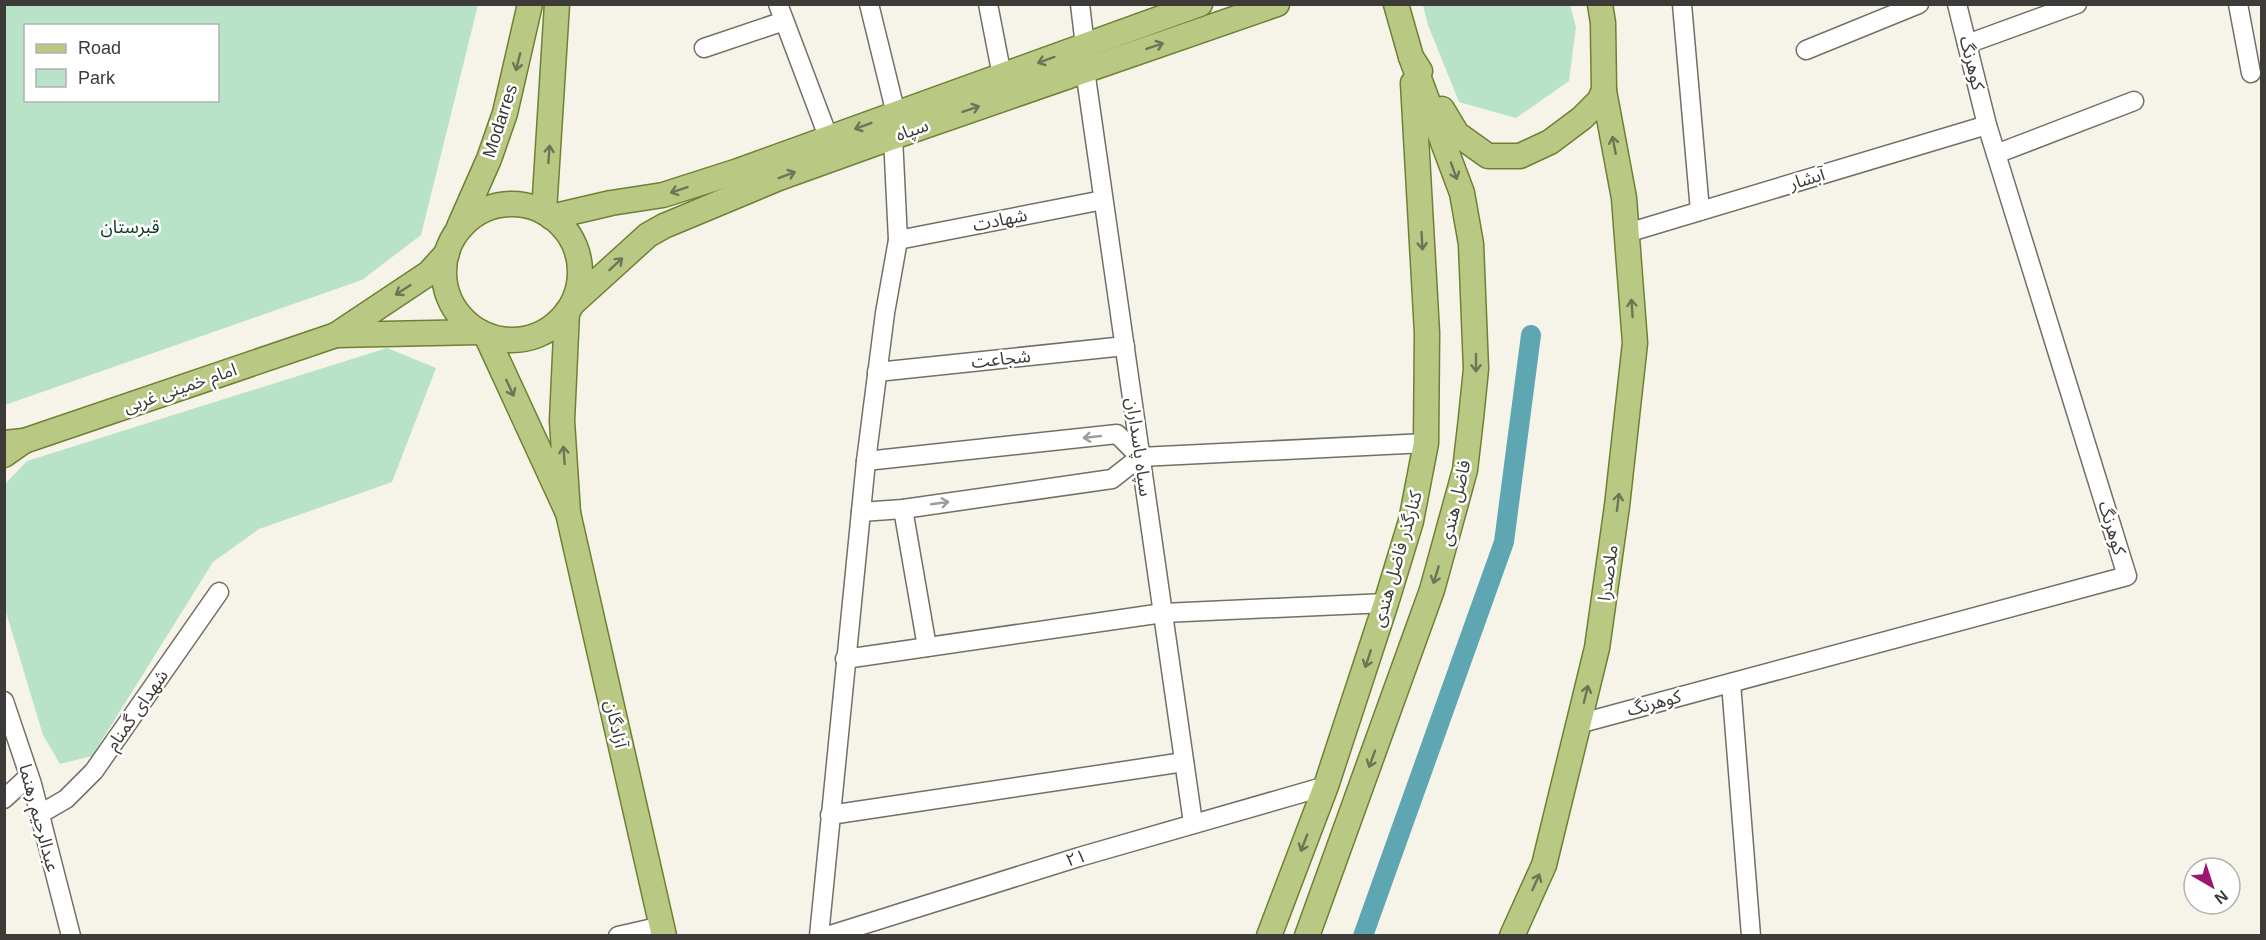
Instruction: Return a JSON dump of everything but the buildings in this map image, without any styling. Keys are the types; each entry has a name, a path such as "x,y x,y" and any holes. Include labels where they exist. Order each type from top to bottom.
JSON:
{"main road":[{"name":"Modarres","path":"452,243 489,159 505,113 530,4"},
{"path":"548,214 557,4"},
{"name":"سپاه","path":"548,214 663,195 829,139 894,126 1085,58 1200,4"},
{"name":"سپاه","path":"570,308 648,235 1002,76 1085,58 1277,4"},
{"path":"1379,4 1398,14 1412,57 1457,134 1488,156 1520,156 1550,142 1582,118 1599,101 1604,91"},
{"name":"ملاصدرا","path":"1512,936 1544,865 1597,648 1617,506 1635,343 1624,198 1604,91 1603,23 1600,4"},
{"name":"کنارگذر فاضل هندی","path":"1269,936 1326,786 1386,603 1411,522 1426,443 1427,333 1412,57"},
{"name":"فاضل هندی","path":"1307,936 1432,590 1465,470 1476,369 1471,244 1462,193 1412,57"},
{"path":"568,513 562,421 570,308 578,288 580,271 578,253 570,236 559,222 548,214 529,206 513,204 491,208 472,218 452,243 444,275 448,296 456,311 467,323 483,334 512,340 530,338 547,331 570,308"},
{"name":"امام خمینی غربی","path":"11,446 336,334 429,273 452,243"},
{"name":"امام خمینی غربی","path":"336,334 483,334"},
{"path":"483,334 568,513"},
{"name":"آزادگان","path":"568,513 661,932"}],"street":[{"path":"819,936 866,461 897,240 894,126 869,4"},
{"path":"988,4 1002,76"},
{"name":"سپاه پاسداران","path":"1080,4 1103,200 1193,823"},
{"path":"1682,4 1700,211"},
{"path":"1806,50 1919,4"},
{"name":"کوهرنگ","path":"1578,724 2127,576 1987,125 1957,4"},
{"path":"1967,44 2078,4"},
{"path":"2238,4 2251,73"},
{"path":"705,48 781,13 829,139"},
{"path":"1996,154 2134,101"},
{"name":"آبشار","path":"1627,233 1987,125"},
{"name":"شهادت","path":"897,240 1103,200"},
{"name":"شجاعت","path":"877,372 1125,346"},
{"path":"866,461 1117,434 1140,458"},
{"path":"861,512 903,509 1112,479 1140,458 1426,443"},
{"path":"903,509 927,647"},
{"name":"شهدای گمنام","path":"39,814 66,799 93,771 125,729 219,592"},
{"path":"845,659 1163,613 1386,603"},
{"path":"1731,683 1751,936"},
{"name":"عبدالرحیم رهنما","path":"4,701 29,776 71,936"},
{"path":"830,815 1184,762"},
{"path":"4,799 29,776"},
{"name":"۲۱","path":"827,936 1193,823 1326,786"},
{"path":"618,936 661,932"}],"green space":[{"name":"قبرستان","path":"4,5 478,5 421,235 362,280 5,405"},
{"path":"1423,5 1570,5 1576,27 1569,81 1516,118 1459,102 1428,25"},
{"path":"387,348 436,368 392,482 259,529 213,562 92,756 60,764 43,735 5,609 5,484 27,461"}],"waterway":[{"path":"1363,936 1504,542 1531,335"}]}
